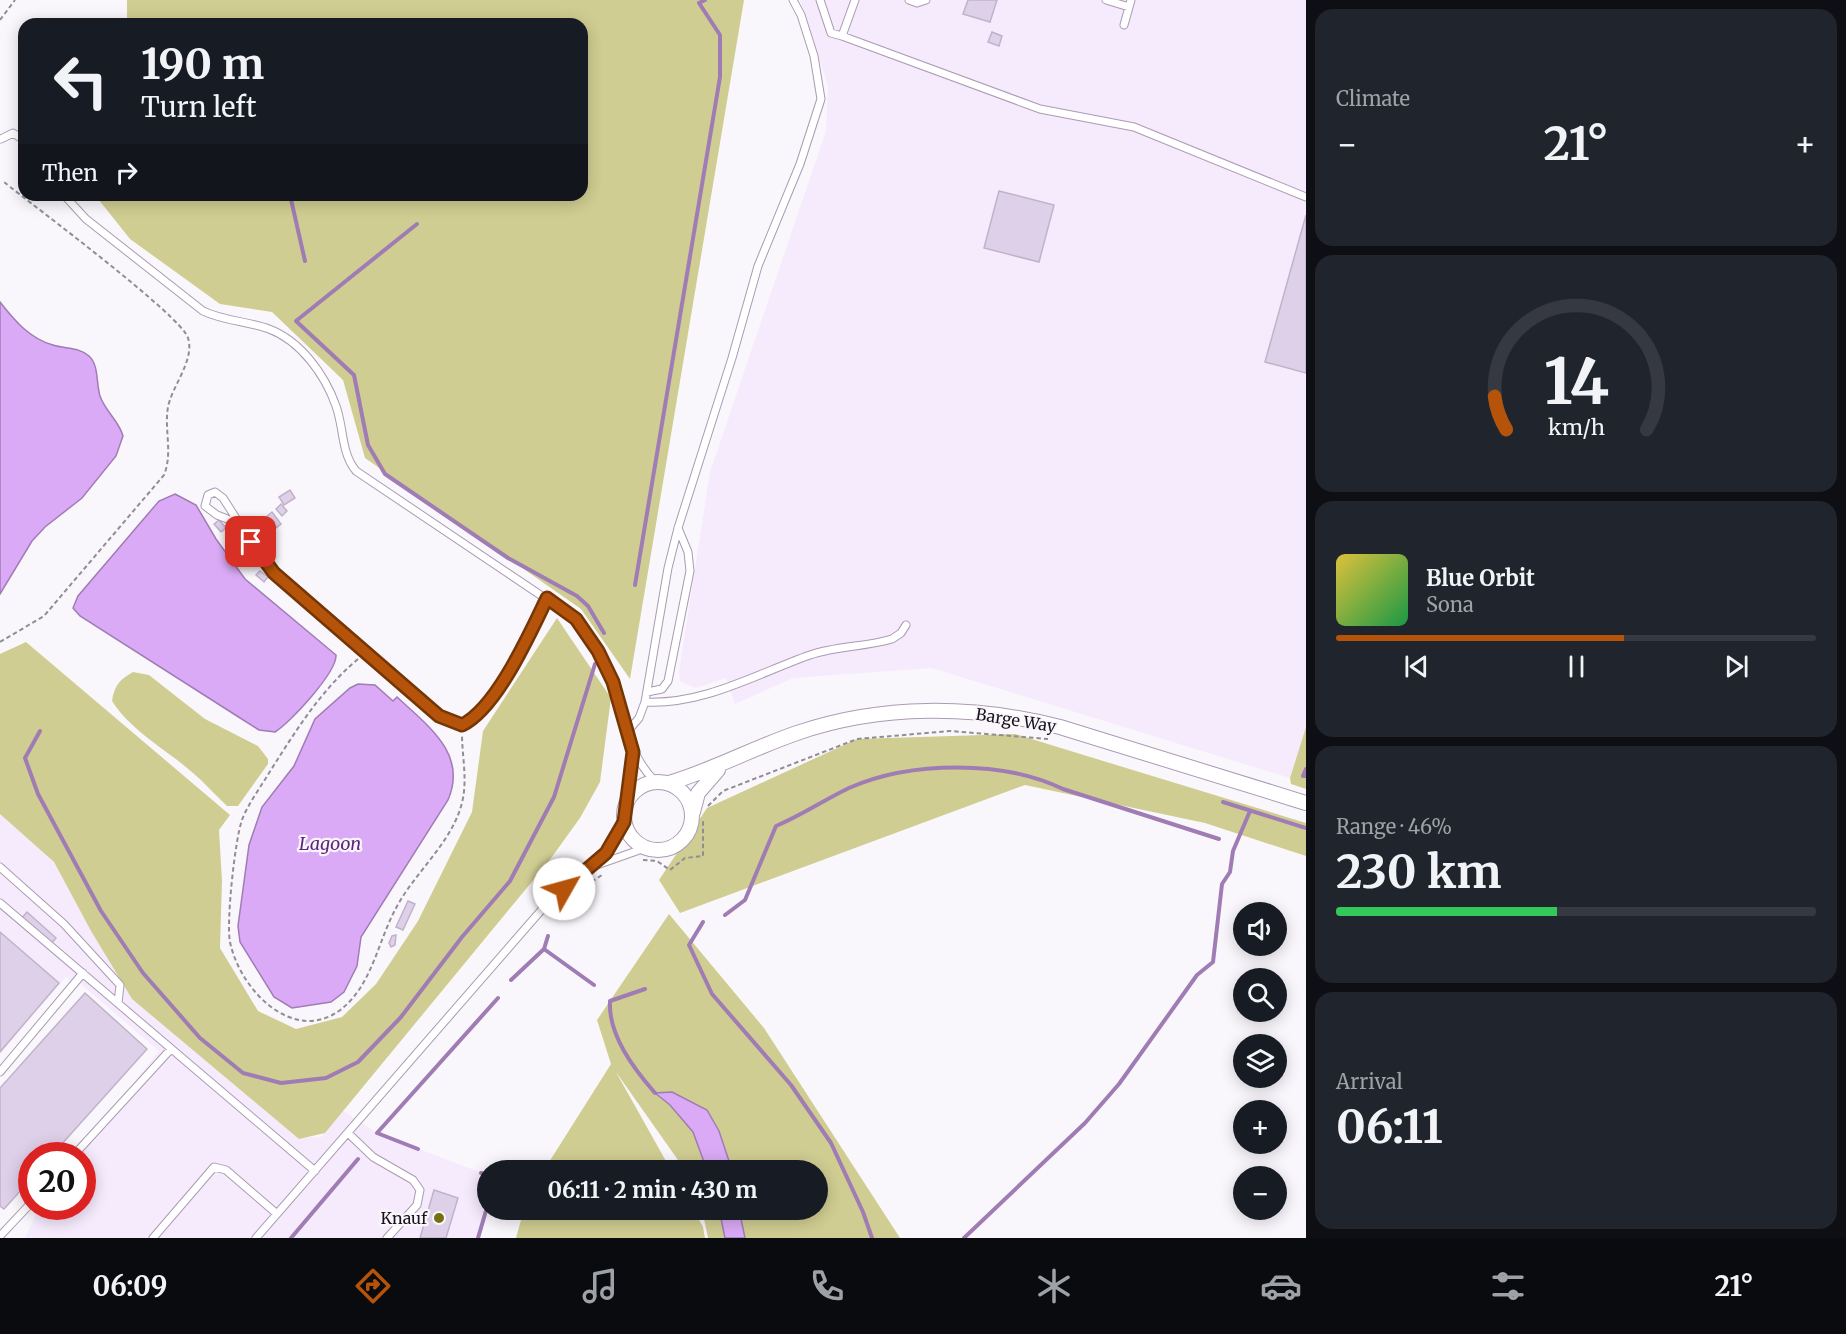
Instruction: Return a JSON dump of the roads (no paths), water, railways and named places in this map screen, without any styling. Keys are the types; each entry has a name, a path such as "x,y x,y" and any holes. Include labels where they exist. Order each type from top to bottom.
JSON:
{"street":[{"name":"Barge Way","path":"662,782 724,765 766,744 836,722 888,713 979,712 1060,726 1306,803"},
{"name":"Barge Way","path":"699,815 699,793 724,765"},
{"path":"662,782 686,796 699,815 679,844 642,854 624,822 628,800 635,790 662,782"}],"lane":[{"path":"628,731 639,718 645,702 668,568 678,528 732,358 758,266 800,164 821,99 814,56 801,15 793,0"},
{"path":"820,0 831,33 1024,104 1134,127 1306,197"},
{"path":"842,36 855,0"},
{"path":"909,0 917,3 927,0"},
{"path":"1106,0 1130,4 1124,25"},
{"path":"1,139 13,133 18,136"},
{"path":"70,201 86,219 203,311 222,319 269,329 304,352 336,406 346,454 356,471 576,619 598,651 613,682 633,752 644,771 662,782"},
{"path":"240,524 209,511 205,506 208,495 212,492 221,496 240,524 268,568 439,716 462,725 474,716 510,671 547,598"},
{"path":"647,692 662,689 668,681 685,604 690,563 678,528"},
{"path":"645,702 694,699 811,655 892,639 901,633 906,625"},
{"path":"628,800 633,752"},
{"path":"256,1238 551,899 591,868 606,853 624,822"},
{"path":"591,868 642,854"},
{"path":"0,867 64,924 120,985 118,1003"},
{"path":"0,903 315,1171"},
{"path":"0,1072 83,973"},
{"path":"86,1142 171,1049"},
{"path":"348,1133 374,1157 413,1180 420,1190 417,1205 387,1238"},
{"path":"153,1238 214,1167 226,1170 277,1214"},
{"path":"0,1236 18,1217"}],"water":[{"path":"0,302 30,334 53,345 81,351 89,356 97,374 102,401 123,436 116,456 82,498 45,527 32,541 0,594"},
{"path":"175,494 196,505 216,539 245,579 336,655 329,673 321,684 301,708 275,732 259,730 80,616 73,608 78,596 159,501"},
{"name":"Lagoon","path":"358,684 375,685 393,701 397,697 432,730 449,755 453,769 453,784 448,800 361,937 357,966 344,992 331,1002 292,1008 274,997 240,942 238,926 249,845 262,807 294,766 315,719 350,688"},
{"path":"672,1092 707,1110 719,1131 729,1160 703,1160 693,1132 670,1105 655,1093"},
{"path":"721,1220 741,1220 745,1238 725,1238"}],"waterway":[{"path":"635,585 720,77 720,35 699,3 705,0"},
{"path":"291,201 305,261"},
{"path":"417,224 296,321 354,375 368,445 385,474 508,558 577,596 588,606 604,633"},
{"path":"40,731 25,758 38,794 101,911 143,973 200,1038 243,1073 281,1083 326,1078 358,1062 401,1017 462,937 510,881 554,797 595,664"},
{"path":"725,915 745,900 776,826 849,788 873,779 900,773 957,768 1013,773 1219,839"},
{"path":"1306,769 1303,776 1306,776"},
{"path":"1223,802 1306,828"},
{"path":"964,1238 1085,1123 1119,1084 1197,975 1213,962 1222,884 1230,872 1233,851 1250,811"},
{"path":"703,922 689,945 712,994 791,1085 831,1143 863,1212 872,1238"},
{"path":"544,949 548,936"},
{"path":"511,980 544,949 594,985"},
{"path":"645,989 610,1001 610,1014 624,1051 655,1093"},
{"path":"418,1149 377,1133 498,998"},
{"path":"291,1238 358,1159"},
{"path":"478,1238 483,1220"}],"place":[{"name":"Knauf","path":"439,1218"}]}
